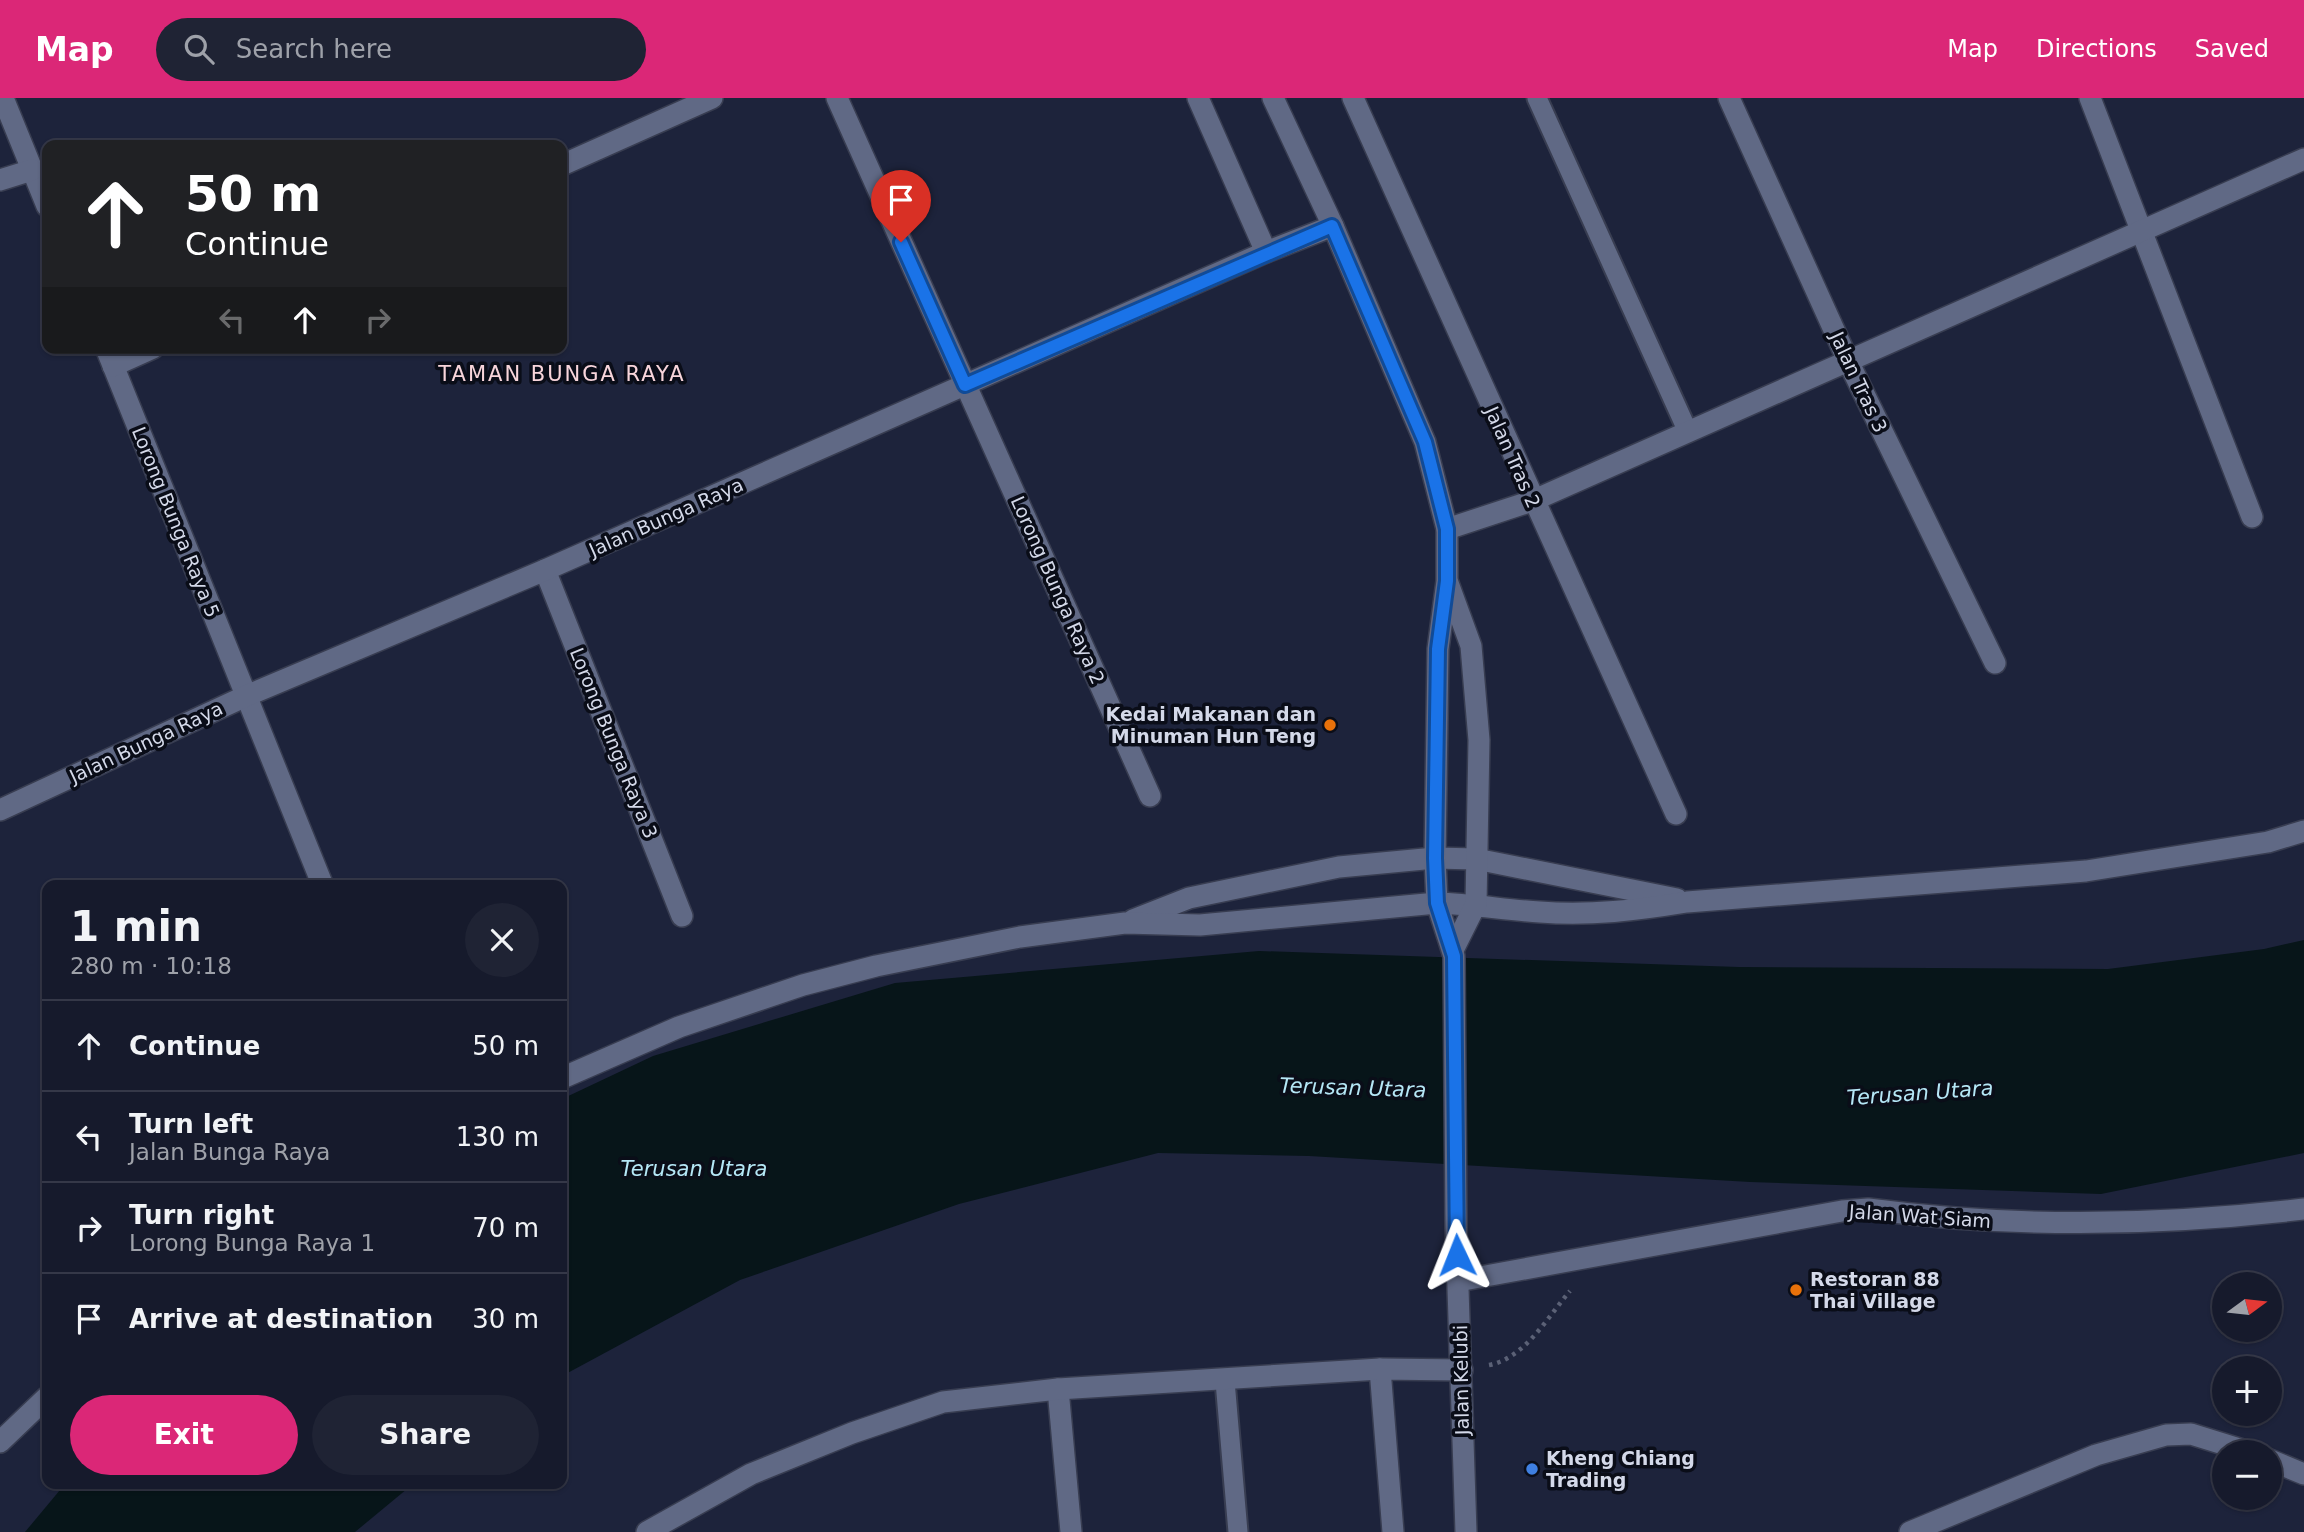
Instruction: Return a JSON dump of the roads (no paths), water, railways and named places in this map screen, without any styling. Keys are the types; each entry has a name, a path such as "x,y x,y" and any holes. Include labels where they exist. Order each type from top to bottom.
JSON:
{"street":[{"path":"3,98 42,194"},
{"path":"567,163 712,98"},
{"name":"Lorong Bunga Raya 2","path":"837,98 1150,796"},
{"path":"1198,98 1266,252"},
{"path":"1273,98 1332,226 1425,442 1447,529 1447,581 1438,649 1435,858 1437,903 1454,952"},
{"name":"Jalan Tras 2","path":"1353,98 1532,501 1676,814"},
{"name":"Jalan Tras 3","path":"1729,98 1849,363 1995,663"},
{"path":"2090,98 2252,517"},
{"path":"1447,529 1532,501 1849,363 2304,159"},
{"path":"0,180 32,170"},
{"name":"Jalan Bunga Raya","path":"0,810 246,696 545,570 1266,252 1332,226"},
{"name":"Lorong Bunga Raya 5","path":"110,357 321,880"},
{"name":"Lorong Bunga Raya 3","path":"545,570 682,916"},
{"path":"1447,581 1471,646 1479,740 1476,904 1454,952"},
{"path":"567,1076 679,1027 803,985 876,966 1020,937 1125,923 1200,925 1437,903 1587,914 1633,911 1687,902 2086,871 2268,842 2304,831"},
{"path":"1125,923 1189,898 1339,867 1435,858 1476,859 1687,902"},
{"name":"Jalan Kelubi","path":"1454,952 1456,1228 1466,1532"},
{"name":"Jalan Wat Siam","path":"1458,1281 1598,1258 1842,1211 1868,1209 1923,1216 2040,1224 2190,1219 2304,1209"},
{"path":"647,1532 751,1474 852,1433 943,1402 1058,1389 1225,1381 1380,1369 1462,1370"},
{"path":"1380,1369 1393,1532"},
{"path":"1058,1389 1070,1532"},
{"path":"0,1442 42,1402"},
{"path":"1910,1532 2096,1455 2166,1435 2191,1434 2212,1441"},
{"path":"2282,1465 2304,1474"}],"lane":[{"path":"1537,98 1689,432"},
{"path":"1225,1381 1238,1532"}],"water":[{"name":"Terusan Utara","path":"2304,940 2304,1153 2101,1194 1750,1182 1309,1156 1158,1153 959,1204 740,1280 567,1373 567,1097 653,1056 895,983 1259,951 1739,967 2108,969 2264,949"},
{"path":"61,1489 407,1489 355,1532 25,1532"}],"place":[{"name":"Kedai Makanan dan Minuman Hun Teng","path":"1330,725"},
{"name":"Restoran 88 Thai Village","path":"1796,1290"},
{"name":"Kheng Chiang Trading","path":"1532,1469"}],"district":[{"name":"TAMAN BUNGA RAYA","path":"562,374"}]}
